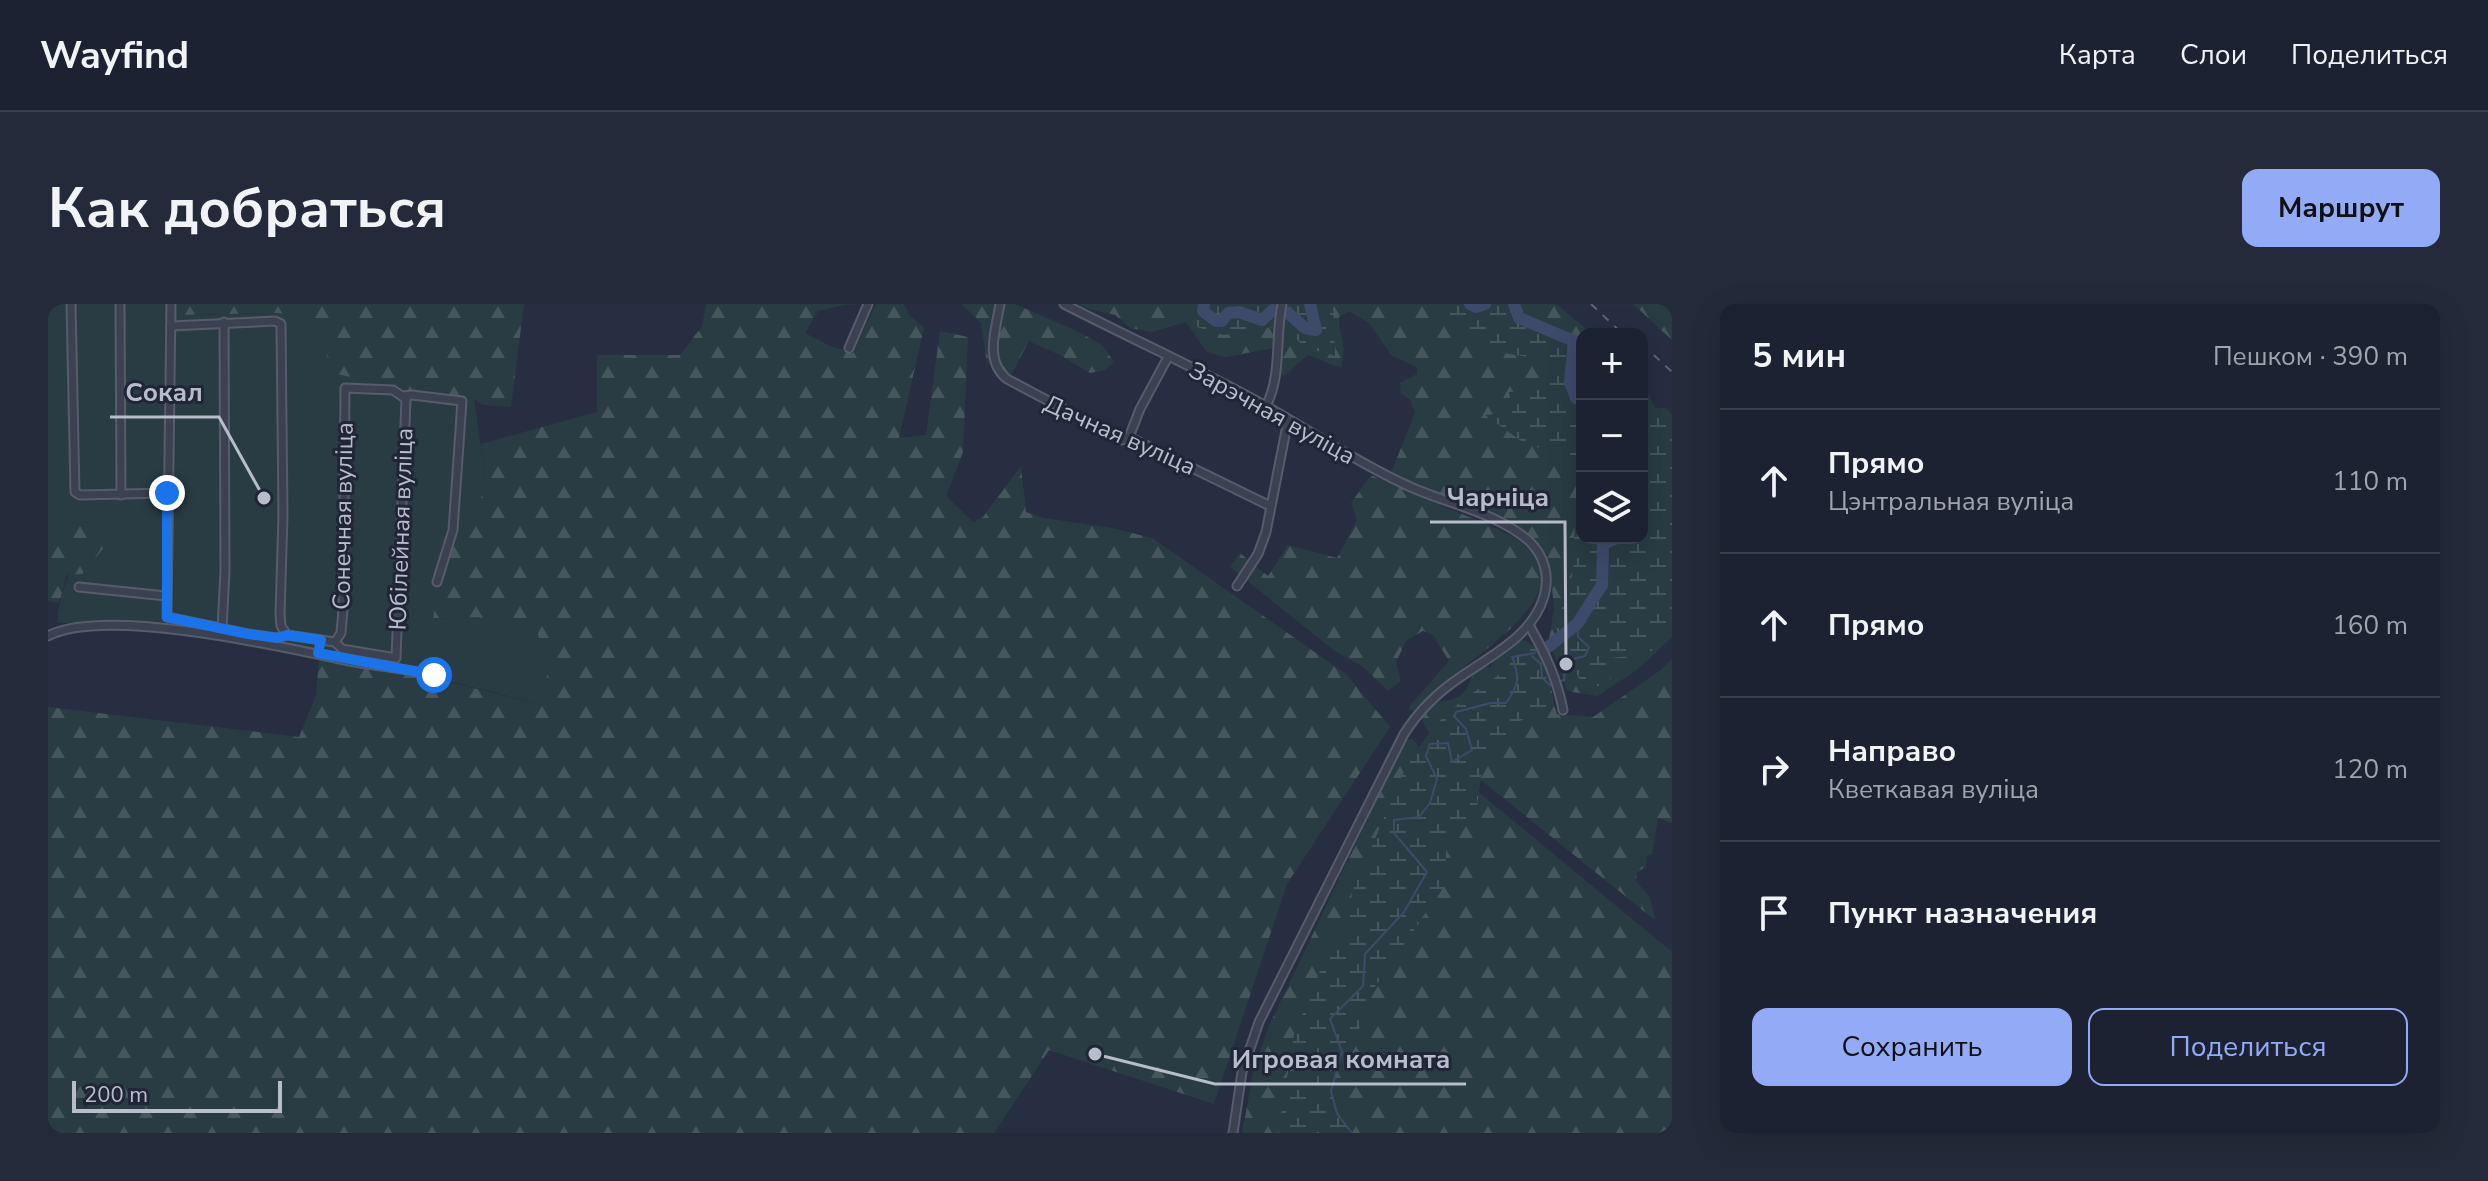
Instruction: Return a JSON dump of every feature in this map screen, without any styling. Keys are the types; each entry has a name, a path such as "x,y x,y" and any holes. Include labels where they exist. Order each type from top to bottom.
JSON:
{"street":[{"path":"71,304 75,492 80,495 167,493"},
{"path":"120,304 121,495"},
{"path":"171,304 167,617 277,638 287,635 335,642"},
{"path":"849,348 868,304"},
{"name":"Дачная вуліца","path":"1000,304 993,344 994,360 1002,376 1122,440 1129,437 1270,506"},
{"name":"Зарэчная вуліца","path":"1064,304 1266,406 1405,485 1494,521 1530,542 1544,561 1547,583 1538,611 1529,625"},
{"path":"1266,406 1272,392 1282,304"},
{"path":"171,326 275,321 281,324 283,515 280,614 281,626 287,635"},
{"path":"222,628 225,571 224,322"},
{"path":"1129,437 1168,357"},
{"name":"Сонечная вуліца","path":"335,642 341,633 343,609 345,388 393,390 405,398"},
{"path":"405,398 412,395 462,401 453,530 437,582"},
{"name":"Юбілейная вуліца","path":"335,642 342,649 396,658 405,398"},
{"path":"1237,586 1258,554 1266,532 1288,420"},
{"path":"79,587 166,596"},
{"path":"48,636 84,625 178,629 434,675"},
{"path":"1233,1133 1242,1072 1259,1022 1404,734 1431,700 1504,648 1529,625 1545,652 1559,688 1563,710"},
{"path":"318,653 321,640"}],"green space":[{"path":"48,304 178,304 179,315 278,313 310,318 405,390 474,398 486,483 475,514 446,545 433,619 478,617 537,631 548,668 544,705 355,658 168,622 57,623 66,582 100,524 48,519"},
{"path":"178,304 524,304 511,407 482,405 473,398 405,390 331,373 321,329 309,318 278,313 178,315"},
{"path":"706,304 860,304 818,311 805,333 853,353 876,304 904,304 909,315 924,328 899,438 926,435 940,331 968,337 963,452 946,496 973,522 983,517 1021,466 1026,512 1152,538 1346,674 1390,727 1287,884 1214,1104 1049,1050 994,1133 48,1133 48,707 299,737 316,695 319,659 362,661 543,705 548,668 537,631 478,617 433,619 446,545 475,514 486,483 481,444 597,412 597,355 680,355 702,326"},
{"path":"962,304 1015,304 1102,345 1114,362 1105,370 1090,373 1029,341 1011,375 987,363 981,323"},
{"path":"1078,304 1556,304 1585,328 1576,328 1576,544 1648,544 1648,539 1672,540 1672,637 1637,670 1597,696 1567,691 1549,640 1554,608 1550,567 1544,551 1532,538 1504,519 1391,473 1415,413 1410,400 1401,393 1400,383 1417,374 1417,367 1392,356 1369,323 1349,311 1339,317 1344,352 1341,368 1308,355 1284,376 1275,371 1273,348 1226,357 1207,352 1186,322 1152,332 1130,328 1115,315"},
{"path":"1178,304 1274,304 1274,327 1223,335 1197,327"},
{"path":"1295,304 1333,304 1335,356 1304,347 1289,331"},
{"path":"1439,304 1514,304 1519,318 1574,341 1570,382 1576,382 1576,466 1554,452 1524,443 1485,415 1512,413 1509,392 1530,391 1546,385 1550,360 1502,353 1440,311"},
{"path":"1633,304 1672,304 1672,340"},
{"path":"1648,395 1655,408 1666,408 1672,416 1672,617 1649,655 1608,658 1611,681 1586,691 1552,629 1572,577 1576,511 1576,544 1648,544"},
{"path":"1371,475 1495,528 1530,551 1540,566 1541,583 1532,604 1510,629 1413,712 1408,708 1449,661 1433,635 1423,631 1406,641 1396,662 1401,681 1388,691 1362,666 1335,651 1230,567 1240,553 1268,576 1288,545 1337,558 1357,520 1351,503"},
{"path":"48,519 100,524 115,534 82,574 67,575 59,603 48,601"},
{"path":"1521,640 1529,643 1542,659 1557,714 1593,717 1672,659 1672,823 1658,818 1652,854 1647,856 1646,867 1637,872 1636,881 1650,898 1655,920 1456,760 1427,730 1421,718 1435,702 1460,696 1475,672 1491,667 1493,658"},
{"path":"1535,646 1550,682 1554,704 1520,721 1482,769 1477,807 1447,839 1444,886 1374,988 1357,1035 1342,1052 1331,1091 1337,1114 1352,1133 1278,1133 1294,1035 1326,956 1348,929 1352,892 1406,767 1433,727 1465,698 1502,673 1515,652"},
{"path":"1412,739 1427,755 1459,776 1672,952 1672,1133 1242,1133 1254,1068 1269,1026 1388,776 1406,740"}],"waterway":[{"path":"1204,304 1203,311 1216,321 1222,321 1228,313 1239,312 1262,320 1273,310"},
{"path":"1288,313 1305,328 1316,330 1310,304"},
{"path":"1470,304 1476,307 1485,304"},
{"path":"1514,304 1519,318 1574,341 1570,382 1576,398"},
{"path":"1548,647 1577,624 1602,585 1603,544"},
{"path":"1532,656 1541,664 1542,678 1550,685 1564,680 1566,664 1585,656 1589,647 1578,637 1577,624"},
{"path":"1352,1133 1337,1114 1331,1091 1342,1052 1330,1019 1363,986 1365,954 1404,912 1427,872 1394,833 1394,820 1419,817 1430,803 1437,779 1426,756 1430,744 1448,743 1452,762 1472,750 1466,729 1454,716 1456,712 1491,703 1506,703 1517,681 1512,657 1535,653"}],"railway":[{"path":"1591,304 1617,328"},
{"path":"1648,350 1672,372"}],"place":[{"name":"Сокал","path":"264,498"},
{"name":"Чарніца","path":"1566,664"},
{"name":"Игровая комната","path":"1095,1054"}],"route":[{"path":"167,493 167,617 248,634 321,640 318,653 434,675"}]}
